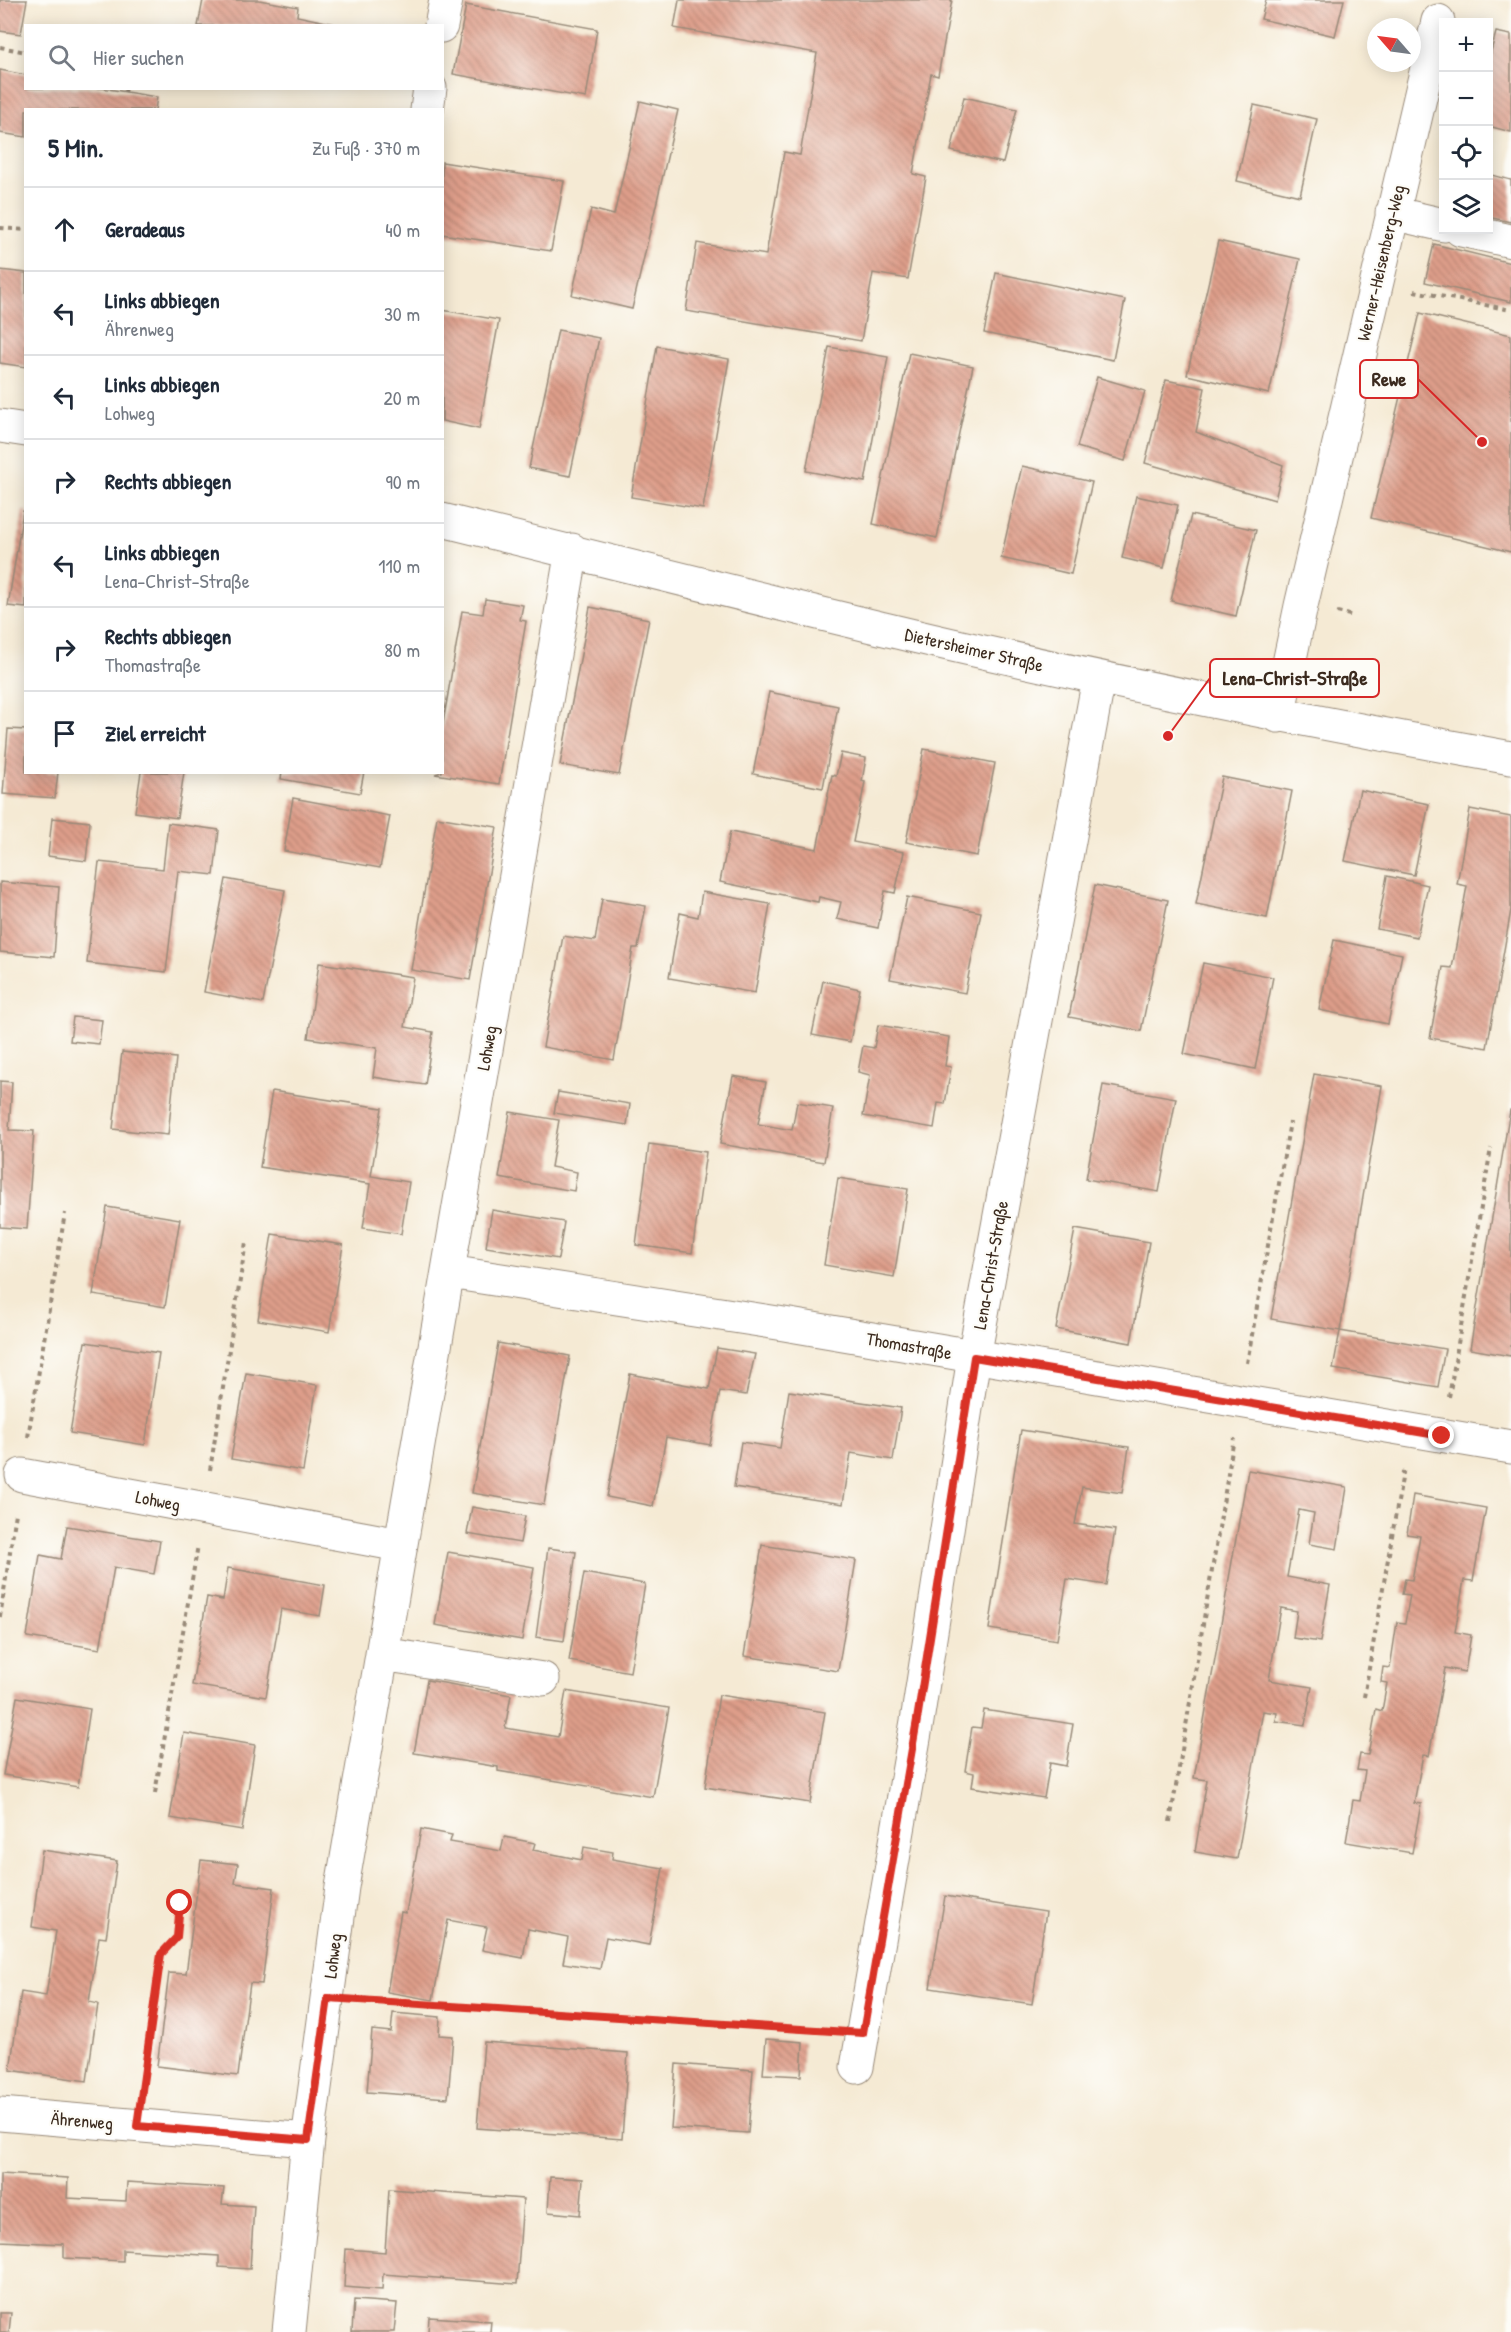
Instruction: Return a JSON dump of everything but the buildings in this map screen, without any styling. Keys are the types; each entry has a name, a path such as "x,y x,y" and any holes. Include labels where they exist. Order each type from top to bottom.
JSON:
{"street":[{"path":"441,24 446,0"},
{"name":"Werner-Heisenberg-Weg","path":"1278,716 1438,21"},
{"path":"427,108 430,90"},
{"path":"1392,213 1439,224"},
{"path":"1479,234 1511,241"},
{"path":"0,426 24,430"},
{"name":"Dietersheimer Straße","path":"444,520 572,550 882,629 1099,678 1278,716 1511,758"},
{"name":"Lohweg","path":"289,2332 308,2140 342,1887 572,550"},
{"name":"Lena-Christ-Straße","path":"857,2067 919,1709 974,1357 1099,678"},
{"name":"Thomastraße","path":"449,1272 1240,1401 1511,1448"},
{"name":"Lohweg","path":"22,1475 400,1545"},
{"path":"382,1654 543,1679"},
{"name":"Ährenweg","path":"0,2114 308,2140"}],"path":[{"path":"0,47 24,52"},
{"path":"0,228 24,230"},
{"path":"1376,284 1511,310"},
{"path":"1170,1822 1240,1401 1290,1122"},
{"path":"1364,1697 1491,1148"},
{"path":"0,1617 65,1213"},
{"path":"137,2126 161,1954 177,1937 180,1903"},
{"path":"328,1998 863,2033"}],"place":[{"name":"Rewe","path":"1482,442"},
{"name":"Lena-Christ-Straße","path":"1168,736"}],"route":[{"path":"180,1903 177,1937 161,1954 137,2126 308,2140 328,1998 863,2033 917,1720 974,1357 1442,1436"}]}
